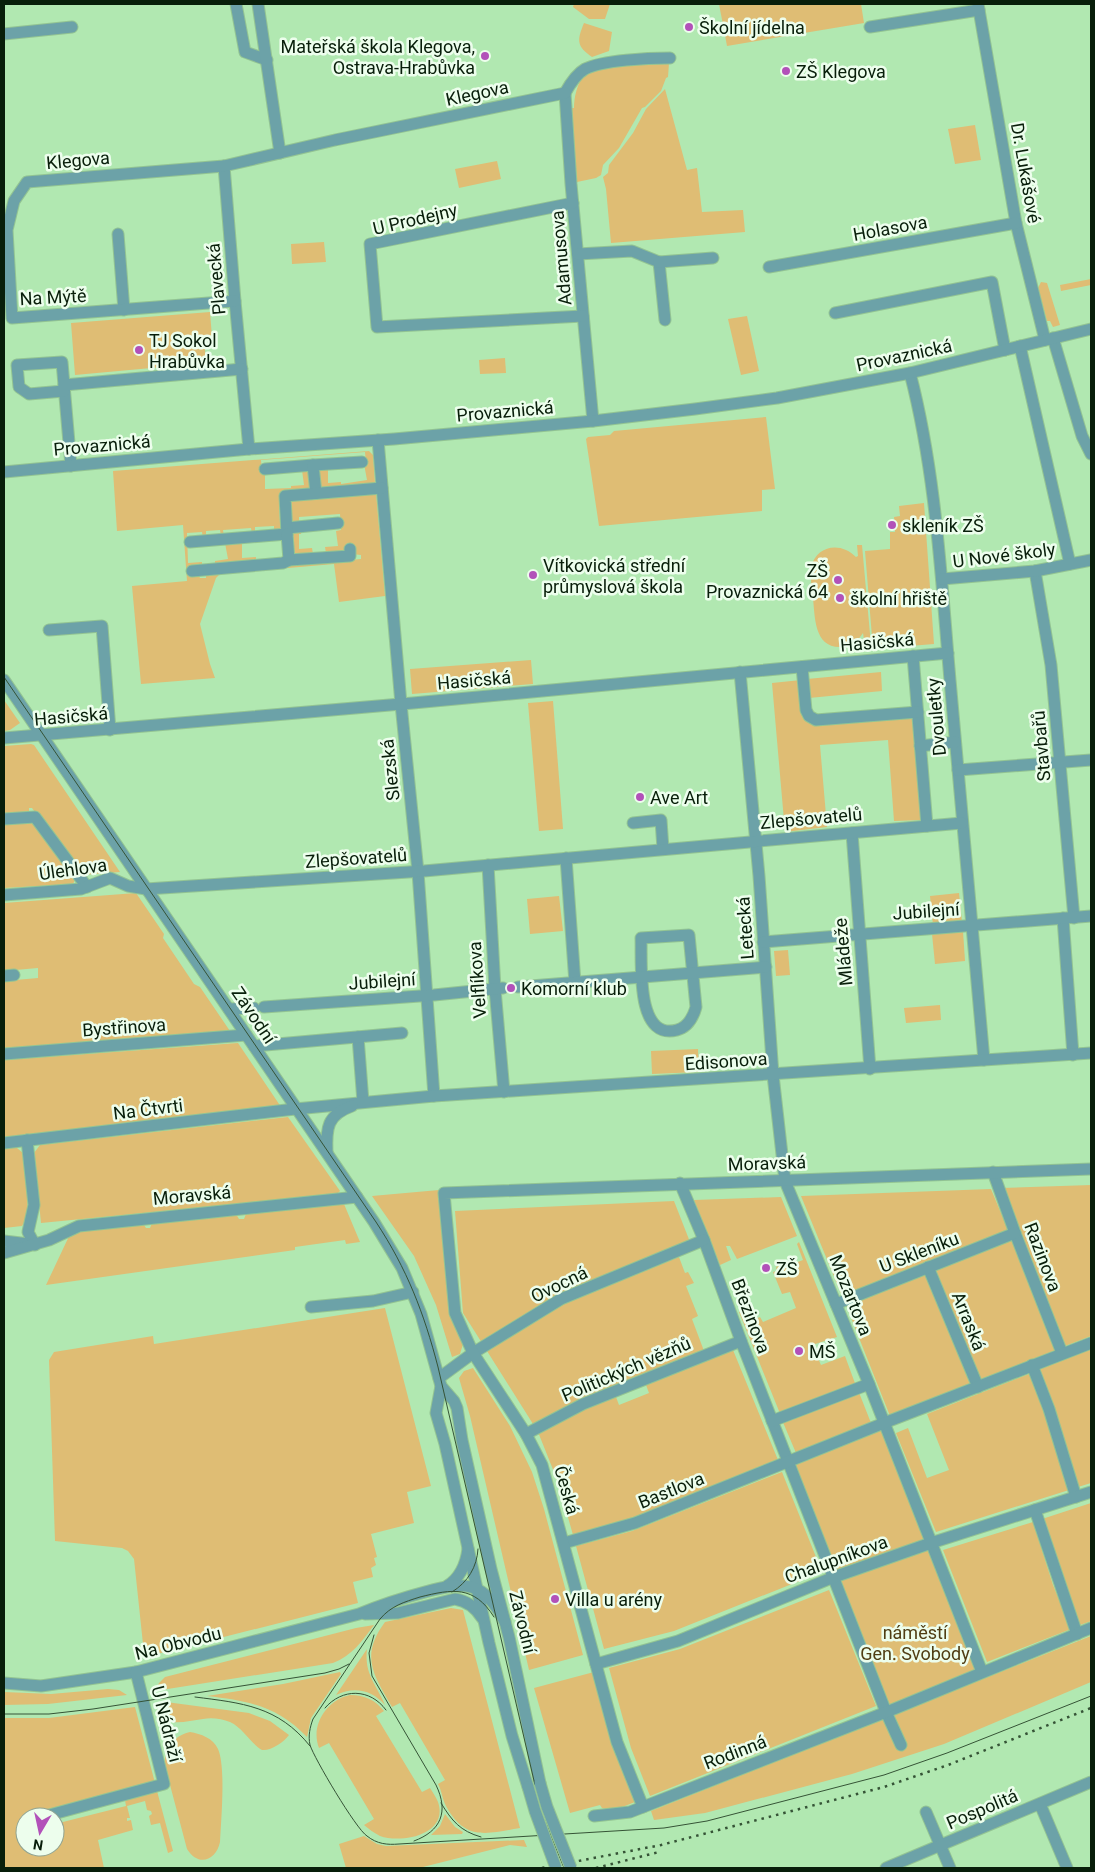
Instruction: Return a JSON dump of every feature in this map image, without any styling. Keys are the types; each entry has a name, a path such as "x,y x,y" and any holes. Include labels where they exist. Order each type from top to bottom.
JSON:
{"street":[{"path":"236,4 245,52 267,60"},
{"path":"258,4 280,152"},
{"path":"870,27 979,7"},
{"name":"Dr. Lukášové","path":"979,7 1016,223 1049,339 1082,436 1091,454"},
{"path":"4,34 72,27"},
{"path":"565,93 579,73 591,67 646,58 670,58"},
{"name":"Klegova","path":"27,182 224,166 280,152 565,93"},
{"name":"Adamusova","path":"565,93 593,420"},
{"name":"Plavecká","path":"224,166 249,449"},
{"name":"Na Mýtě","path":"27,182 14,201 7,230 12,318 235,301"},
{"name":"U Prodejny","path":"573,203 370,244 377,327 584,316"},
{"name":"Holasova","path":"769,267 1016,223"},
{"path":"118,234 124,310"},
{"path":"578,254 632,251 659,262 713,258"},
{"path":"659,262 665,320"},
{"path":"835,313 992,282 1005,350"},
{"name":"Provaznická","path":"4,472 593,420 777,398 910,373 1091,329"},
{"name":"U Nové školy","path":"1020,346 1070,564"},
{"path":"71,466 64,388 242,369"},
{"name":"Dvouletky","path":"910,373 932,480 984,1060"},
{"name":"Slezská","path":"378,440 418,872 434,1096"},
{"path":"265,469 362,462"},
{"path":"313,465 316,494"},
{"path":"289,560 284,496 382,488"},
{"path":"190,542 338,523"},
{"path":"192,572 283,563 289,560 350,556 350,549"},
{"name":"U Nové školy","path":"942,579 1035,572 1091,560"},
{"name":"Stavbařů","path":"1035,572 1051,665 1060,763 1073,1054"},
{"path":"50,630 102,626 110,730"},
{"name":"Hasičská","path":"4,738 401,704 948,653"},
{"path":"913,656 927,826"},
{"path":"802,666 806,710 809,716 816,720 918,712"},
{"name":"Letecká","path":"740,672 756,840 773,1075 785,1180"},
{"name":"Závodní","path":"4,680 327,1152 395,1256 413,1292 425,1326 440,1382 457,1408 462,1440 505,1622 540,1783 570,1868"},
{"path":"920,746 955,742"},
{"path":"958,770 1091,760"},
{"path":"4,819 35,817 87,887"},
{"path":"633,823 661,820 664,849"},
{"name":"Zlepšovatelů","path":"146,889 418,872 756,840 962,823"},
{"name":"Mládeže","path":"852,833 858,934 870,1069"},
{"path":"566,858 575,983"},
{"name":"Velflíkova","path":"488,865 499,988 504,1092"},
{"name":"Úlehlova","path":"4,895 81,889 110,878 128,886 146,889"},
{"name":"Jubilejní","path":"763,942 1091,916"},
{"path":"689,935 693,973 696,1008 693,1017 687,1025 678,1030 672,1031 659,1028 650,1020 645,1009 641,938 689,935"},
{"path":"518,987 766,967"},
{"name":"Jubilejní","path":"229,1010 499,988"},
{"path":"254,1046 402,1033"},
{"name":"Bystřinova","path":"4,1054 246,1035"},
{"path":"358,1036 363,1102"},
{"name":"Edisonova","path":"297,1109 434,1096 870,1069 1091,1053"},
{"name":"Edisonova","path":"327,1152 326,1135 329,1121 344,1109 363,1102"},
{"name":"Na Čtvrti","path":"4,1143 297,1109"},
{"path":"27,1140 34,1205 28,1232 35,1245"},
{"name":"Moravská","path":"444,1193 1091,1168"},
{"name":"Razinova","path":"993,1172 1014,1233 1062,1353"},
{"name":"Mozartova","path":"785,1180 869,1384 982,1672"},
{"name":"Březinova","path":"680,1183 704,1240 741,1341 886,1712 901,1745"},
{"name":"Česká","path":"444,1193 455,1312 473,1353 526,1434 542,1465 617,1742 643,1807"},
{"name":"Moravská","path":"4,1253 35,1245 79,1226 147,1217 357,1197"},
{"name":"U Skleníku","path":"836,1304 1014,1233"},
{"name":"Ovocná","path":"440,1382 473,1353 561,1299 704,1240"},
{"path":"4,1241 35,1245"},
{"name":"Arraská","path":"928,1267 978,1387"},
{"path":"310,1307 373,1302 413,1292"},
{"name":"Politických vězňů","path":"526,1434 582,1404 741,1341"},
{"path":"884,1423 1091,1343"},
{"path":"1032,1365 1049,1408 1076,1497"},
{"name":"Závodní","path":"440,1382 436,1413 468,1542 475,1586 512,1736 535,1811 556,1868"},
{"path":"772,1421 869,1384"},
{"name":"Bastlova","path":"564,1543 635,1523 884,1423"},
{"name":"Chalupníkova","path":"596,1664 678,1641 834,1577 931,1543 1091,1492"},
{"path":"1035,1510 1077,1634"},
{"name":"Na Obvodu","path":"445,1586 455,1580 462,1570 468,1554 468,1542"},
{"path":"486,1547 484,1565 475,1586 495,1604 505,1622"},
{"name":"Na Obvodu","path":"4,1683 41,1686 136,1672 359,1614 394,1600 445,1586 475,1586"},
{"name":"Na Obvodu","path":"359,1614 398,1613 448,1600 475,1586"},
{"name":"Na Obvodu","path":"448,1600 459,1600 473,1606 482,1617 486,1627"},
{"path":"982,1672 1091,1628"},
{"name":"U Nádraží","path":"65,1811 164,1784 136,1672"},
{"name":"Rodinná","path":"594,1816 630,1812 886,1712 982,1672"},
{"name":"Pospolitá","path":"886,1868 1091,1782"},
{"path":"1040,1804 1067,1868"},
{"path":"926,1812 950,1868"}],"green space":[{"path":"574,4 610,4 605,19 589,19 573,7"},
{"path":"719,4 861,4 864,23 727,46"},
{"path":"584,23 612,32 609,51 592,57 583,49 579,38"},
{"path":"659,60 669,63 668,77 661,91 642,108 619,148 603,165 601,175 577,182 571,108 574,108 576,90 582,78 599,69"},
{"path":"665,89 687,170 697,168 702,212 743,210 745,232 611,243 606,189 603,177 608,173 609,165 633,133 646,109"},
{"path":"975,125 981,160 955,164 948,129"},
{"path":"497,161 501,179 459,188 455,169"},
{"path":"324,242 326,262 292,264 291,244"},
{"path":"1091,279 1091,285 1061,291 1060,285"},
{"path":"1041,282 1047,283 1060,325 1053,327 1050,321 1047,321 1038,288"},
{"name":"TJ Sokol Hrabůvka","path":"210,312 212,337 204,338 206,363 75,375 71,323"},
{"path":"747,316 759,371 741,375 728,319"},
{"path":"505,358 506,373 480,374 479,360"},
{"path":"766,417 775,489 762,490 762,511 599,526 586,439 588,437 610,435 614,431"},
{"path":"369,451 373,455 375,483 322,489 318,486 317,472 320,469 328,468 328,483 341,482 341,484 367,480 364,464 366,463 365,452 261,460 262,472 265,473 265,489 291,488 291,486 304,485 302,470 311,472 312,488 310,490 289,492 282,496 281,506 279,507 280,523 282,523 280,531 274,532 274,526 255,527 255,533 252,534 251,528 223,530 224,536 221,536 220,530 206,531 206,537 203,538 202,532 187,533 188,563 202,562 202,567 188,568 188,574 198,574 200,578 206,578 206,575 209,573 361,559 361,555 352,554 351,543 347,543 346,551 326,553 325,547 338,546 336,531 341,530 340,514 299,517 299,523 290,523 288,520 287,500 290,498 298,500 360,495 372,492 376,493 385,596 339,602 334,564 220,574 216,578 200,624 215,678 141,684 132,586 187,581 183,525 117,531 113,471"},
{"path":"924,503 934,644 873,649 865,551 890,549 890,532 895,532 894,517 900,516 899,506"},
{"path":"301,530 301,534 299,534 299,549 312,548 313,554 292,555 290,533"},
{"path":"242,542 242,558 256,557 256,562 215,566 215,561 228,559 225,543"},
{"name":"školní hřiště","path":"857,545 862,545 871,645 865,646 863,633 851,644 841,647 832,646 821,637 818,630 814,614 811,567 814,559 819,554 831,548 844,549 856,557 858,556"},
{"path":"531,660 533,684 412,694 410,669"},
{"path":"881,672 882,691 809,698 807,679"},
{"path":"801,680 805,716 915,715 924,820 894,821 888,740 820,745 827,827 785,832 772,683"},
{"path":"4,700 20,723 10,730 4,731"},
{"path":"553,701 563,829 539,831 528,703"},
{"path":"34,745 120,872 82,875 32,808 29,808 29,813 4,816 4,746"},
{"path":"29,821 37,825 75,880 73,884 4,888 4,822"},
{"path":"136,893 164,934 163,938 194,984 200,987 230,1031 4,1048 4,981 38,978 38,968 4,971 4,903"},
{"path":"959,893 962,922 933,925 930,896"},
{"path":"559,896 563,931 530,934 527,899"},
{"path":"963,931 965,961 935,964 932,934"},
{"path":"788,950 790,975 776,976 774,951"},
{"path":"940,1005 941,1020 906,1023 904,1008"},
{"path":"238,1043 281,1107 4,1137 4,1060"},
{"path":"698,1049 699,1072 652,1074 651,1051"},
{"path":"288,1117 340,1191 337,1194 41,1223 34,1153 40,1145"},
{"path":"4,1148 17,1148 23,1153 28,1201 22,1226 4,1228"},
{"path":"1091,1185 1091,1336 1065,1346 1001,1188"},
{"path":"991,1189 1008,1230 842,1296 801,1196"},
{"path":"439,1190 448,1299 452,1321 463,1344 460,1354 452,1357 436,1305 414,1256 372,1196"},
{"path":"781,1197 797,1236 737,1259 730,1246 726,1246 731,1260 720,1265 694,1200"},
{"path":"674,1201 690,1242 482,1343 463,1313 455,1211"},
{"path":"344,1204 360,1242 346,1244 345,1240 295,1247 295,1250 46,1285 71,1232 144,1225 146,1228 150,1228 152,1223 236,1214 239,1219 244,1219 246,1214"},
{"path":"1012,1239 1056,1350 979,1381 934,1270"},
{"path":"799,1242 837,1337 812,1345 821,1365 845,1356 856,1386 781,1416 739,1312 741,1311 746,1323 760,1317 763,1322 796,1308 790,1292 782,1294 773,1272 777,1271 776,1267 793,1260 795,1263 803,1260 797,1244"},
{"path":"679,1257 685,1273 688,1272 694,1283 686,1286 698,1316 692,1319 704,1351 533,1424 487,1351 560,1305"},
{"path":"926,1273 970,1384 890,1416 846,1305"},
{"path":"385,1308 431,1486 407,1492 414,1523 371,1534 377,1557 374,1558 376,1565 371,1568 373,1577 353,1582 358,1603 153,1655 143,1644 134,1559 128,1551 122,1548 55,1541 49,1360 54,1352 153,1336 154,1344"},
{"path":"1091,1349 1091,1483 1078,1487 1038,1370"},
{"path":"733,1350 778,1460 630,1519 573,1535 558,1482 538,1432 579,1411 616,1397 619,1405 649,1393 646,1385"},
{"path":"473,1368 510,1426 532,1472 544,1509 583,1655 529,1670 470,1416 459,1378 464,1371"},
{"path":"1029,1374 1045,1413 1069,1490 936,1532 896,1433 908,1428 927,1478 949,1470 927,1414"},
{"path":"858,1390 871,1423 796,1453 782,1420"},
{"name":"náměstí Gen. Svobody","path":"884,1423 982,1672 886,1712 789,1461"},
{"path":"782,1472 822,1572 674,1631 604,1649 576,1546 632,1531"},
{"path":"1091,1503 1091,1621 1080,1625 1042,1519"},
{"path":"1033,1522 1053,1585 1071,1629 987,1662 943,1550"},
{"path":"829,1590 876,1706 650,1796 631,1748 609,1668 680,1649"},
{"path":"451,1608 463,1610 520,1828 487,1833 477,1832 461,1825 453,1817 438,1784 445,1780 400,1703 392,1707 375,1675 371,1655 377,1634 385,1622"},
{"path":"374,1625 351,1652 333,1663 155,1691 165,1677"},
{"path":"1091,1636 1091,1682 944,1744 852,1774 705,1813 654,1820 651,1811"},
{"path":"367,1649 369,1673 385,1705 374,1696 362,1691 349,1691 336,1695"},
{"path":"340,1672 341,1674 311,1718 307,1737 285,1718 262,1707 236,1700 207,1696 283,1684"},
{"path":"594,1672 635,1802 612,1811 602,1808 600,1805 570,1813 534,1688"},
{"path":"108,1689 119,1690 127,1695 48,1704 4,1705 4,1692 51,1694"},
{"path":"350,1695 369,1699 384,1711 376,1716 422,1792 430,1788 436,1798 440,1813 437,1822 421,1834 400,1839 389,1838 380,1836 364,1825 374,1819 329,1743 319,1748 317,1731 322,1715 334,1702"},
{"path":"166,1702 249,1713 270,1721 289,1735 277,1745 262,1750 239,1728 227,1721 210,1718 181,1722 168,1721 159,1712 156,1703"},
{"path":"135,1707 155,1783 65,1813 65,1807 15,1807 15,1857 65,1857 65,1821 126,1806 125,1800 157,1791 173,1851 168,1853 160,1823 151,1825 149,1816 152,1814 151,1811 147,1810 145,1801 127,1806 130,1818 127,1818 127,1821 131,1820 133,1830 98,1840 104,1868 4,1868 4,1718 49,1718"},
{"path":"190,1732 210,1739 216,1745 222,1768 220,1842 215,1854 201,1860 191,1855 187,1849 165,1766 166,1754 171,1744 174,1740"},
{"path":"445,1814 455,1827 463,1832 462,1834 431,1835 440,1826"},
{"path":"364,1836 377,1844 386,1846 524,1840 527,1847 510,1845 419,1868 346,1868 339,1844"}],"tram line":[{"path":"4,677 376,1222 406,1274 427,1328 438,1367 535,1785 551,1836 564,1868"},
{"path":"452,1592 463,1584 471,1574 476,1562 478,1549"},
{"path":"494,1617 478,1599 462,1592 452,1591 432,1594 398,1605 380,1619 313,1719 309,1738 310,1745 319,1764 354,1821 367,1836 375,1841 395,1844 664,1828 707,1821 884,1775 947,1753 1091,1696"},
{"path":"374,1635 369,1653 372,1676 436,1785 442,1804 442,1812 436,1826 431,1832 414,1841"},
{"path":"4,1714 49,1714 93,1709 325,1673 349,1664"},
{"path":"325,1708 339,1697 356,1693 372,1698 386,1710"},
{"path":"195,1697 244,1705 272,1714 285,1722 310,1746"},
{"path":"441,1803 457,1824 467,1832 481,1837"}],"railway":[{"path":"542,1868 661,1845 884,1787 948,1765 1091,1708"},
{"path":"596,1868 659,1852"}],"place":[{"name":"Školní jídelna","path":"689,27"},
{"name":"Mateřská škola Klegova, Ostrava-Hrabůvka","path":"485,56"},
{"name":"ZŠ Klegova","path":"786,71"},
{"name":"TJ Sokol Hrabůvka","path":"139,350"},
{"name":"skleník ZŠ","path":"892,525"},
{"name":"Vítkovická střední průmyslová škola","path":"533,575"},
{"name":"ZŠ Provaznická 64","path":"838,580"},
{"name":"školní hřiště","path":"840,598"},
{"name":"Ave Art","path":"640,797"},
{"name":"Komorní klub","path":"511,988"},
{"name":"ZŠ","path":"766,1268"},
{"name":"MŠ","path":"799,1351"},
{"name":"Villa u arény","path":"555,1599"}]}
